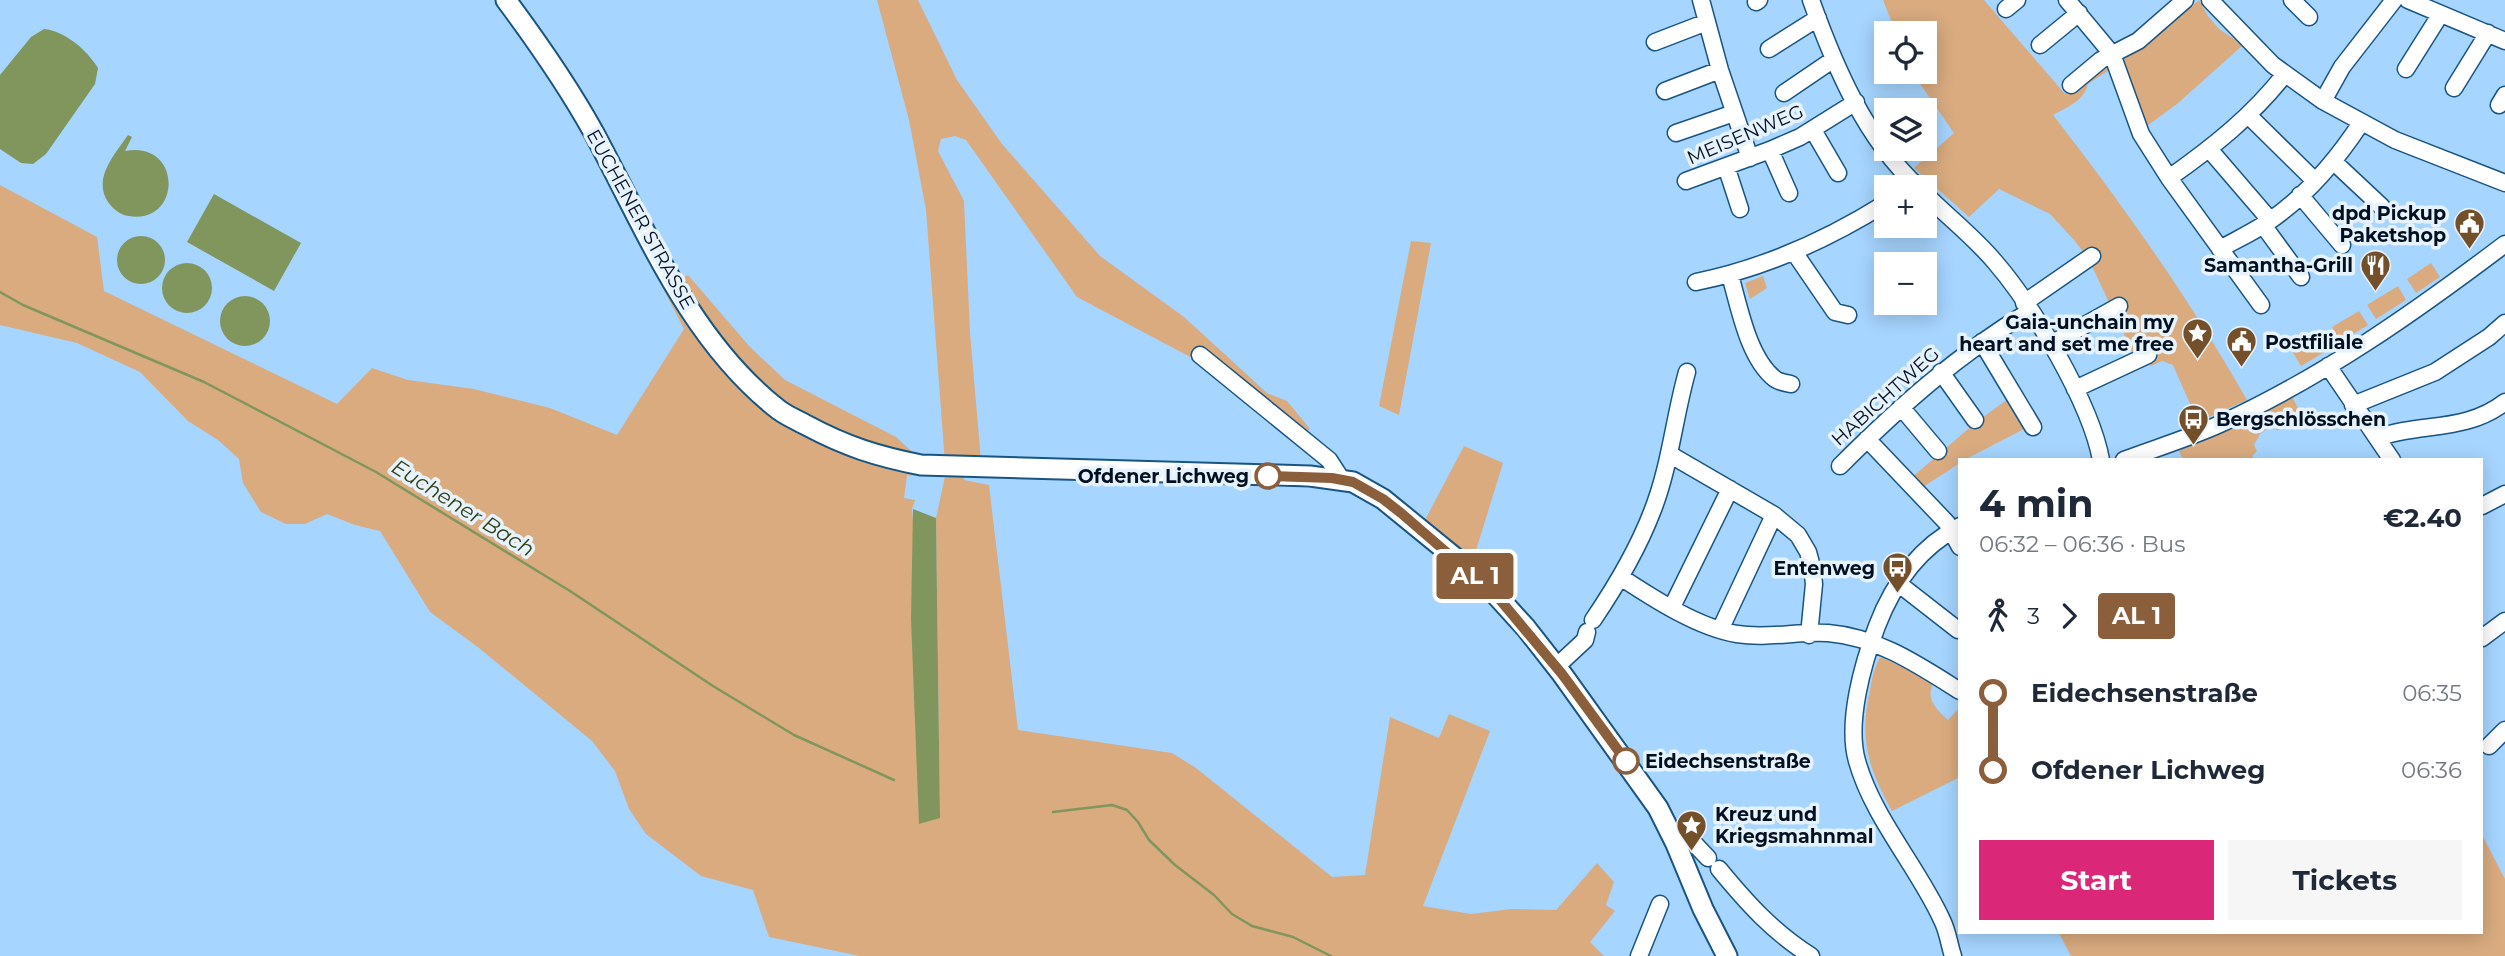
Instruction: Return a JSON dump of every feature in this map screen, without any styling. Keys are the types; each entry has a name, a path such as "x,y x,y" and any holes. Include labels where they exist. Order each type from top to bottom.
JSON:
{"main road":[{"name":"EUCHENER STRASSE","path":"506,0 545,52 593,131 684,303 734,368 780,411 826,436 872,455 921,465 1291,476 1353,482 1383,499 1460,561 1496,595 1556,667 1658,808 1727,956"}],"street":[{"path":"1702,0 1720,69 1750,158"},
{"path":"1811,0 1834,59 1856,102 1883,150 1905,175"},
{"path":"2067,0 2112,54 2141,134 2169,178 2261,305"},
{"path":"2071,85 2112,54 2138,41 2185,0"},
{"path":"2292,0 2309,17"},
{"path":"2323,101 2342,67 2393,0"},
{"path":"2408,0 2505,41"},
{"path":"2215,2 2273,65 2323,101 2361,123 2421,151 2505,183"},
{"path":"2040,45 2079,13"},
{"path":"2406,69 2440,15"},
{"path":"1769,49 1818,18"},
{"path":"1655,42 1707,22"},
{"path":"2454,88 2488,33"},
{"path":"1784,93 1834,59"},
{"path":"1665,91 1720,69"},
{"path":"2169,178 2249,116 2286,74"},
{"name":"MEISENWEG","path":"1686,181 1770,150 1813,130 1856,102"},
{"path":"1676,133 1734,113"},
{"path":"2249,116 2315,181"},
{"path":"2220,249 2266,223 2300,195 2334,162 2361,123"},
{"path":"1813,130 1838,173"},
{"path":"2209,149 2266,223 2301,277"},
{"path":"1770,150 1789,193"},
{"path":"2334,162 2382,207"},
{"path":"1726,166 1740,209"},
{"path":"2300,195 2342,245"},
{"path":"1937,207 1995,262 2027,307 2075,389 2099,447 2101,458"},
{"path":"1696,282 1730,275 1794,252 1874,210"},
{"path":"2129,458 2218,424 2270,399 2328,366 2419,308 2505,244"},
{"path":"1794,252 1835,312 1848,315"},
{"name":"HABICHTWEG","path":"1840,466 1900,407 1941,372 2092,256"},
{"path":"1730,275 1746,329 1758,358 1776,380 1791,384"},
{"path":"2051,344 2119,306"},
{"path":"2353,405 2435,372 2489,337 2505,323"},
{"path":"1982,342 2033,427"},
{"path":"1200,355 1329,460 1342,480"},
{"path":"2075,389 2148,355"},
{"path":"2328,366 2391,458"},
{"path":"1556,667 1585,640 1590,626 1622,578 1653,511 1669,454 1686,372"},
{"path":"1941,372 1975,420"},
{"path":"2374,435 2447,426 2472,419 2505,402"},
{"path":"1900,407 1938,451"},
{"path":"1867,439 1955,528 1927,549 1899,583 1883,612 1865,661 1853,731 1857,761 1877,809 1942,919 1953,956"},
{"path":"1669,454 1774,515 1798,535 1808,552 1814,584 1809,635"},
{"path":"1672,607 1730,489"},
{"path":"2483,505 2505,494"},
{"path":"1720,630 1774,515"},
{"path":"1622,578 1672,607 1720,630 1770,637 1826,633 1871,643 1925,667 1958,690"},
{"path":"1899,583 1958,630"},
{"path":"2483,637 2505,621"},
{"path":"2488,746 2505,730"},
{"path":"1676,844 1691,841 1714,863 1763,920 1778,934 1811,956"},
{"path":"1639,956 1660,904"}],"shaded area":[{"path":"877,0 918,0 957,80 1002,144 1100,256 1184,317 1267,393 1287,401 1310,429 1295,440 1196,360 1077,297 966,140 955,136 941,139 938,151 964,201 970,333 981,461 945,463 926,210 909,120"},
{"path":"1883,0 1984,0 2065,94 2162,32 2199,0 2219,29 2243,45 2177,104 2140,131 2117,65 2088,84 2083,95 2074,103 2053,115 2155,254 2203,326 2247,400 2198,422 2173,365 2162,361 2151,366 2142,348 2133,353 2088,258 2050,214 1999,189 1969,217 1937,188 1937,175 1922,175 1914,168 1922,161 1937,161 1937,148 1954,133 1937,108 1937,98 1930,98 1920,84 1937,84 1937,21 1891,21"},
{"path":"44,29 60,33 75,43 98,68 95,84 46,154 33,164 21,163 0,149 0,75 31,37"},
{"path":"128,135 132,137 125,151 144,151 158,158 166,169 169,183 166,196 159,208 146,215 129,216 120,213 110,205 104,193 104,175"},
{"path":"0,185 97,237 104,291 337,404 372,368 408,380 474,389 550,408 617,435 684,329 663,288 688,275 750,347 785,380 896,437 921,460 916,476 907,475 904,498 915,500 912,509 940,817 936,518 946,472 964,474 964,480 989,485 1018,730 1172,753 1196,768 1332,877 1365,875 1390,717 1439,738 1449,714 1490,731 1423,906 1471,914 1511,909 1556,910 1597,863 1614,882 1606,905 1615,911 1590,942 1604,956 860,956 769,937 753,890 701,876 646,834 629,809 615,771 592,741 479,648 430,612 380,531 327,514 305,524 286,524 261,512 243,483 239,459 218,440 188,421 140,372 77,343 0,325"},
{"path":"214,194 301,243 274,291 187,242"},
{"path":"141,236 158,243 165,260 158,277 141,284 124,277 117,260 124,243"},
{"path":"1411,241 1431,243 1399,415 1379,406"},
{"path":"187,263 205,270 212,288 205,306 187,313 169,306 162,288 169,270"},
{"path":"2431,263 2440,277 2416,293 2407,279"},
{"path":"1763,276 1767,288 1750,299 1745,283"},
{"path":"2398,286 2406,300 2376,319 2367,305"},
{"path":"245,296 263,303 270,321 263,339 245,346 227,339 220,321 227,303"},
{"path":"2359,311 2368,325 2340,342 2332,327"},
{"path":"2325,332 2333,347 2301,366 2292,351"},
{"path":"2012,396 2030,426 1968,458 1958,458 1958,464 1920,489 1910,479 1975,423"},
{"path":"2292,396 2301,414 2277,431 2266,411"},
{"path":"2259,414 2267,429 2260,434 2254,445 2257,451 2252,456 2254,458 2182,458 2179,451"},
{"path":"1464,446 1503,463 1473,560 1425,520"},
{"path":"913,509 936,518 940,818 919,824 911,619"},
{"path":"1880,658 1883,658 1935,681 1931,692 1932,702 1948,720 1958,709 1958,778 1892,811 1872,767 1866,738 1867,708 1876,665"},
{"path":"2483,837 2505,879 2505,956 2071,956 2060,934 2483,934"}],"waterway":[{"name":"Euchener Bach","path":"0,292 23,305 204,382 376,472 570,591 713,686 794,735 894,780"},
{"name":"Euchener Bach","path":"1053,812 1112,805 1127,810 1149,840 1175,865 1214,895 1232,914 1252,926 1293,937 1331,956"}],"bus line":[{"path":"1268,476 1332,478 1353,482 1401,513 1460,561 1526,628 1626,761"}],"place":[{"name":"dpd Pickup Paketshop","path":"2469,251"},
{"name":"Samantha-Grill","path":"2376,292"},
{"name":"Gaia-unchain my heart and set me free","path":"2197,360"},
{"name":"Postfiliale","path":"2242,369"},
{"name":"Bergschlösschen","path":"2193,446"},
{"name":"Ofdener Lichweg","path":"1268,476"},
{"name":"Entenweg","path":"1898,595"},
{"name":"Eidechsenstraße","path":"1626,761"},
{"name":"Kreuz und Kriegsmahnmal","path":"1692,852"}]}
